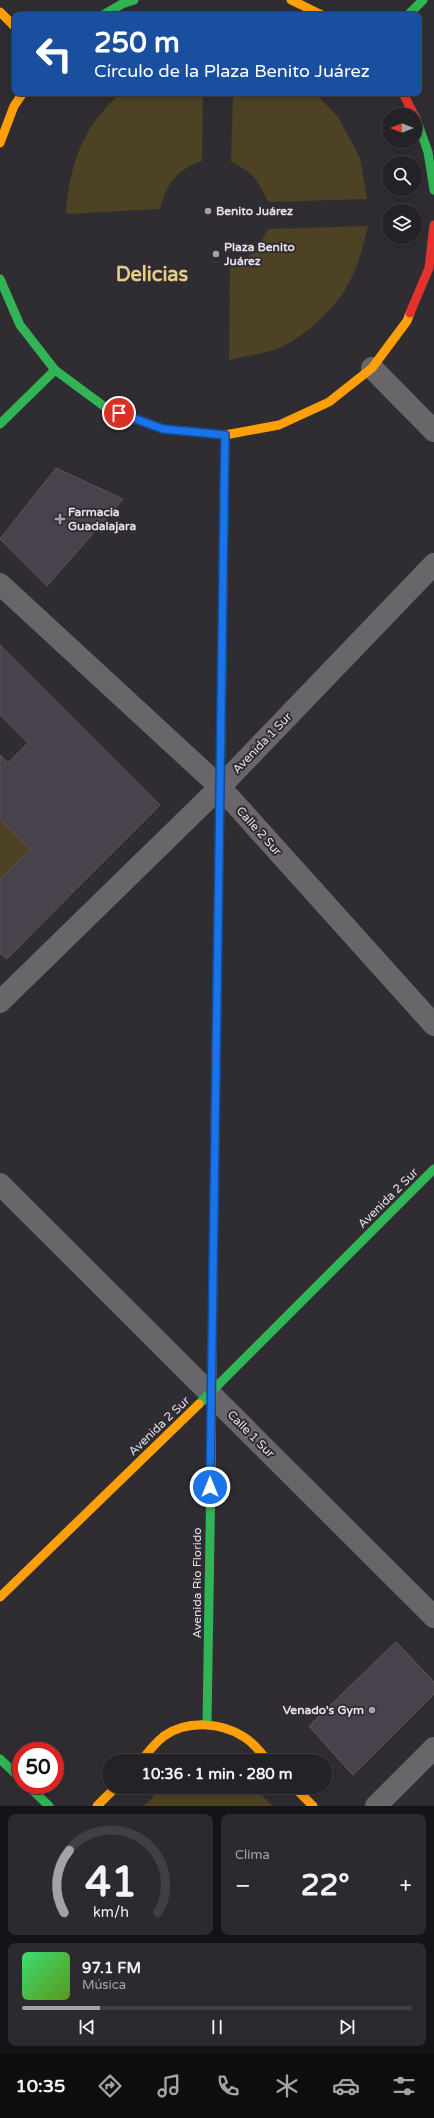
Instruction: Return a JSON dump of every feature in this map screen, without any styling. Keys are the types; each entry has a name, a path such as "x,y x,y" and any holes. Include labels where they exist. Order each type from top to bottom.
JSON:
{"main road":[{"path":"108,12 122,4 134,0"},
{"path":"291,0 316,12"},
{"path":"411,12 423,0"},
{"path":"0,12 12,24"},
{"path":"0,143 14,106 20,96"},
{"path":"405,96 411,108"},
{"path":"422,134 432,166 434,190"},
{"path":"0,279 20,325 55,370 105,407 163,429 225,435 279,425 329,402 372,368 407,322 428,268 434,225"},
{"path":"0,424 55,370"},
{"name":"Avenida Río Florido","path":"207,1724 210,1393 225,435"},
{"name":"Avenida 2 Sur","path":"0,1596 210,1393 434,1169"},
{"path":"148,1754 166,1735 184,1727 207,1724 227,1728 245,1738 261,1754"},
{"path":"0,1759 12,1770"},
{"path":"36,1794 49,1806"},
{"path":"97,1806 109,1794"},
{"path":"301,1794 313,1806"}],"street":[{"path":"372,368 434,431"},
{"name":"Avenida 1 Sur","path":"0,1002 220,788 434,564"},
{"name":"Calle 2 Sur","path":"0,584 220,788 434,1025"},
{"name":"Calle 1 Sur","path":"0,1184 434,1616"},
{"path":"376,1806 434,1748"}],"shaded area":[{"path":"118,96 203,96 202,161 179,173 166,192 160,209 66,214 71,179 80,148 97,119"},
{"path":"233,96 318,96 338,117 360,158 367,199 268,202 258,182 250,173 231,162"},
{"path":"368,226 358,261 350,281 337,301 319,321 298,338 277,349 229,360 230,268 243,261 253,252 261,242 268,229"},
{"path":"0,819 30,849 0,880"},
{"path":"156,1794 260,1794 273,1806 144,1806"}],"building":[{"name":"Farmacia Guadalajara","path":"56,468 123,499 47,586 0,539"},
{"path":"0,645 160,805 73,892 0,819 0,755 8,763 28,743 0,715"},
{"path":"30,849 73,892 7,959 0,953 0,880"},
{"name":"Venado's Gym","path":"396,1642 434,1682 434,1694 353,1775 309,1726"},
{"name":"Venado's Gym","path":"396,1642 434,1682 434,1694 353,1775 309,1726"}],"traffic: fast":[{"path":"108,12 122,4 134,0"},
{"path":"411,12 423,0"},
{"path":"422,135 428,152 434,190"},
{"path":"0,279 20,325 55,370 105,407 163,429 185,431"},
{"path":"0,424 55,370"},
{"path":"221,744 225,435"},
{"path":"213,1278 218,915"},
{"path":"199,1404 434,1169"},
{"path":"207,1724 211,1472"},
{"path":"0,1759 12,1770"},
{"path":"36,1794 49,1806"}],"traffic: slow":[{"path":"291,0 316,12"},
{"path":"0,12 12,24"},
{"path":"0,143 14,106 21,96"},
{"path":"185,431 225,435 279,425 329,402 372,368 407,321 410,313"},
{"path":"211,1472 213,1278"},
{"path":"0,1597 199,1404"},
{"path":"147,1754 164,1736 183,1727 193,1725 215,1726 235,1732 248,1739 262,1754"},
{"path":"97,1806 109,1794"},
{"path":"301,1794 313,1806"}],"traffic: jam":[{"path":"404,96 410,108"},
{"path":"410,313 429,268 434,225"},
{"path":"218,915 221,744"}],"place":[{"name":"Benito Juárez","path":"208,211"},
{"name":"Plaza Benito Juárez","path":"216,254"},
{"name":"Farmacia Guadalajara","path":"60,519"},
{"name":"Venado's Gym","path":"372,1710"}],"district":[{"name":"Delicias","path":"152,275"}],"route":[{"path":"119,413 163,429 225,435 210,1377 210,1487"}]}
